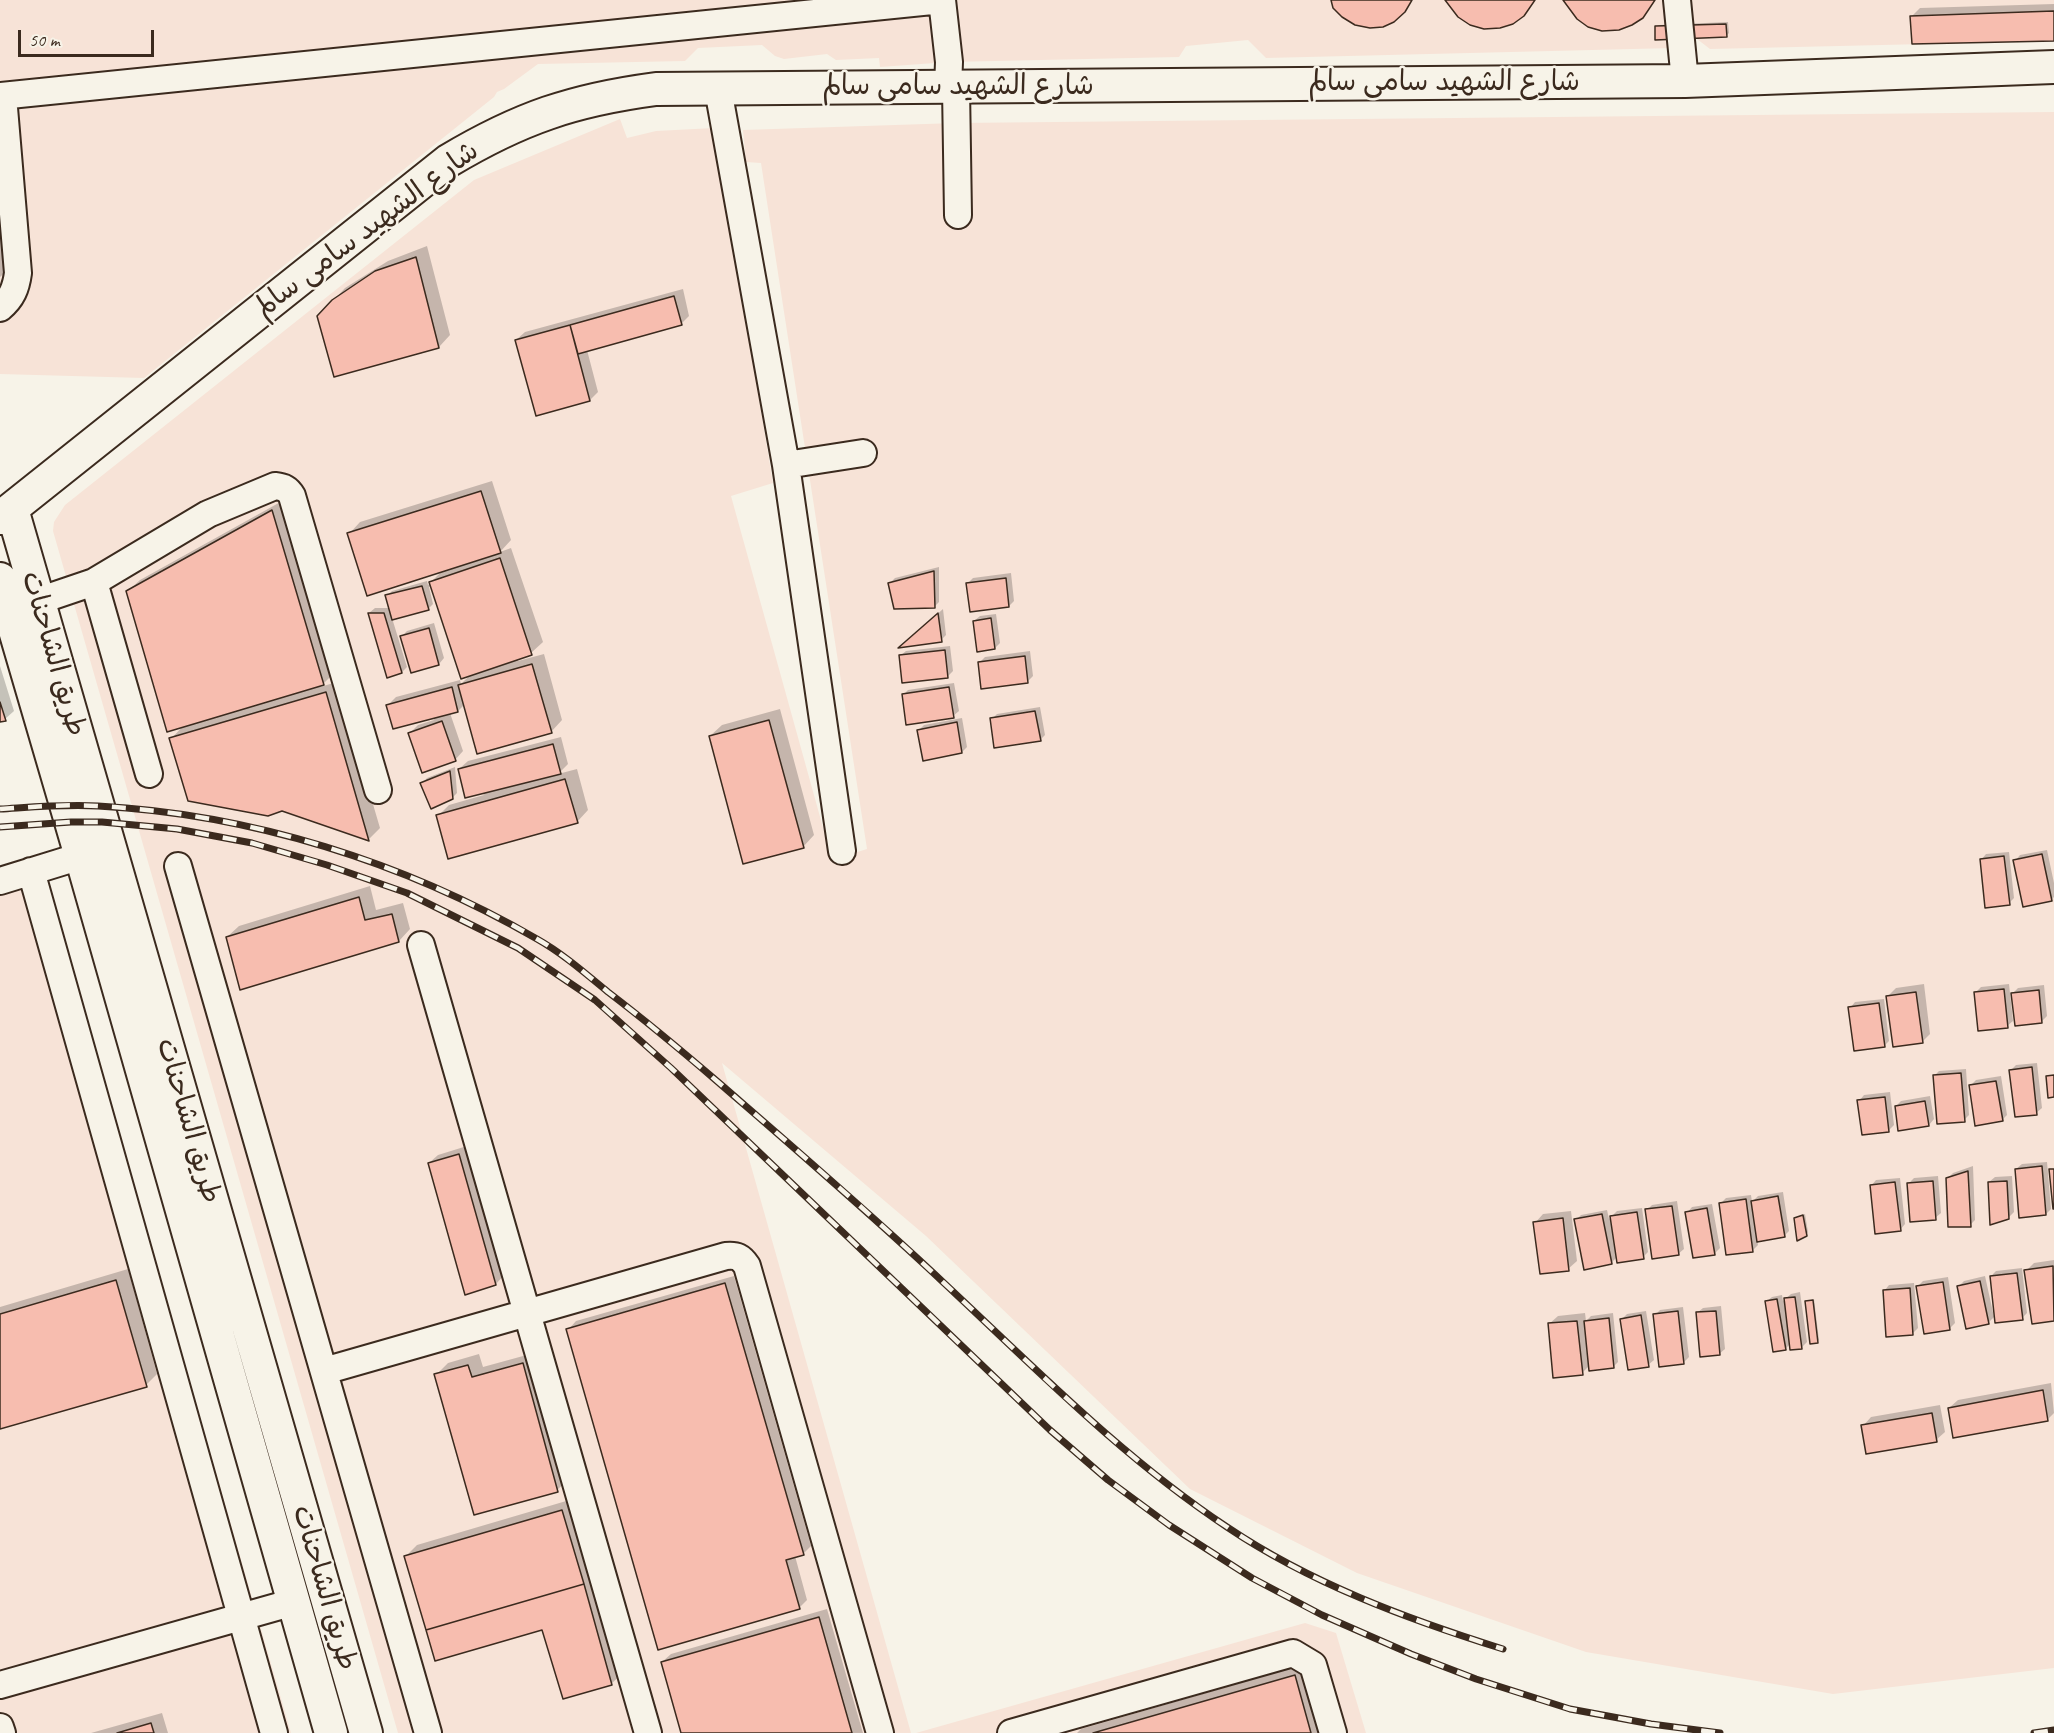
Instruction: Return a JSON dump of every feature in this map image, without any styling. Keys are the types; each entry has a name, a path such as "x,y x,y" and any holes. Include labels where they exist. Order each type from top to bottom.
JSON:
{"main road":[{"name":"شارع الشهيد سامى سالم","path":"6,514 448,161 486,138 527,119 569,105 612,95 656,89 1684,81 2054,67"},
{"name":"طريق الشاحنات","path":"6,514 38,601 366,1733"},
{"name":"طريق الشاحنات","path":"0,579 331,1733"},
{"path":"215,1327 220,1317 229,1312 245,1316"}],"street":[{"path":"0,308 10,298 16,286 18,273 2,96 942,0 952,88 958,215"},
{"path":"1677,0 1684,81"},
{"path":"718,89 786,465 842,851"},
{"path":"786,465 863,453"},
{"path":"38,601 94,582 221,507 275,486 289,490 378,790"},
{"path":"94,582 149,774"},
{"path":"0,881 81,856"},
{"path":"178,866 428,1733"},
{"path":"31,871 274,1733"},
{"path":"421,945 648,1733"},
{"path":"324,1371 726,1256 735,1255 742,1259 747,1266 880,1733"},
{"path":"0,1685 294,1602"},
{"path":"1011,1733 1044,1728 1293,1653 1313,1665 1333,1733"},
{"path":"0,1727 2,1733"}],"shaded area":[{"path":"0,0 2054,0 2054,41 1710,49 1697,39 1685,39 1674,48 1266,58 1248,40 1186,46 1179,57 949,62 880,67 879,58 836,60 827,54 784,59 775,56 762,45 698,48 685,61 538,64 497,92 494,97 144,378 0,374"},
{"path":"2054,112 2054,1668 1833,1694 1586,1652 1357,1573 1190,1489 926,1236 722,1063 911,1733 398,1733 53,531 54,522 65,505 474,180 620,119 627,138 656,131 714,128 773,483 731,496 832,860 867,849 761,163 746,162 743,130 956,123"},
{"path":"42,869 291,1733 0,1733 0,882"},
{"path":"1305,1623 1336,1633 1366,1733 916,1733"}],"building":[{"path":"1331,0 1412,0 1405,12 1394,22 1383,27 1370,28 1355,25 1342,17 1333,8"},
{"path":"1445,0 1535,0 1524,16 1513,24 1484,29 1470,25 1458,17"},
{"path":"1563,0 1655,0 1643,18 1632,25 1619,30 1602,31 1588,27 1577,19"},
{"path":"2054,11 2054,41 1912,44 1910,16"},
{"path":"1726,24 1727,37 1655,40 1655,26"},
{"path":"416,257 439,348 334,377 317,316 332,300 375,271"},
{"path":"674,296 682,325 578,354 570,325"},
{"path":"570,325 590,401 536,416 515,340"},
{"path":"481,491 501,553 367,596 347,533"},
{"path":"272,510 324,685 167,732 126,591"},
{"path":"500,558 532,655 461,679 429,582"},
{"path":"934,571 935,608 894,609 888,583"},
{"path":"1006,578 1009,607 970,612 966,583"},
{"path":"422,586 429,610 392,620 385,595"},
{"path":"368,613 384,613 402,673 387,678"},
{"path":"938,613 942,642 898,648"},
{"path":"991,618 995,649 977,652 973,621"},
{"path":"429,628 439,665 411,673 400,636"},
{"path":"945,650 948,678 902,683 899,655"},
{"path":"1025,656 1028,683 981,689 978,662"},
{"path":"532,664 552,733 477,754 458,685"},
{"path":"452,687 458,712 393,729 386,705"},
{"path":"949,687 954,718 906,725 902,694"},
{"path":"326,692 369,841 282,811 268,816 188,801 169,738"},
{"path":"0,702 6,721 0,722"},
{"path":"1035,711 1041,741 994,748 990,718"},
{"path":"769,720 804,848 743,864 709,736"},
{"path":"442,721 456,761 422,773 408,733"},
{"path":"957,722 962,753 923,761 917,730"},
{"path":"553,744 561,774 465,798 458,769"},
{"path":"450,771 453,799 431,809 420,783"},
{"path":"565,779 578,823 448,859 436,815"},
{"path":"2042,854 2052,901 2023,907 2013,860"},
{"path":"2004,856 2010,905 1985,908 1980,859"},
{"path":"359,897 365,920 392,914 399,942 240,990 226,937"},
{"path":"2004,989 2008,1028 1978,1031 1974,992"},
{"path":"2039,990 2042,1023 2015,1026 2011,993"},
{"path":"1916,992 1923,1043 1893,1047 1886,996"},
{"path":"1879,1003 1885,1047 1854,1051 1848,1007"},
{"path":"2032,1067 2037,1115 2015,1117 2009,1070"},
{"path":"1961,1073 1965,1122 1937,1124 1933,1075"},
{"path":"2054,1075 2054,1097 2048,1098 2046,1076"},
{"path":"1996,1081 2003,1121 1975,1126 1969,1085"},
{"path":"1885,1097 1889,1132 1862,1135 1857,1100"},
{"path":"1925,1101 1929,1126 1898,1131 1895,1106"},
{"path":"459,1154 496,1285 465,1295 428,1163"},
{"path":"2042,1166 2046,1215 2019,1218 2015,1169"},
{"path":"2049,1169 2054,1169 2054,1209 2053,1209"},
{"path":"1968,1171 1971,1227 1948,1227 1946,1178"},
{"path":"1933,1181 1936,1220 1910,1222 1907,1183"},
{"path":"2007,1181 2009,1219 1990,1225 1988,1182"},
{"path":"1895,1182 1901,1231 1875,1234 1870,1185"},
{"path":"1778,1196 1785,1237 1757,1242 1751,1201"},
{"path":"1746,1199 1753,1252 1726,1255 1719,1203"},
{"path":"1672,1206 1679,1255 1652,1259 1645,1209"},
{"path":"1707,1208 1715,1255 1693,1258 1685,1212"},
{"path":"1637,1212 1644,1259 1617,1263 1610,1216"},
{"path":"1602,1214 1612,1264 1584,1270 1574,1219"},
{"path":"1803,1215 1807,1236 1797,1241 1794,1218"},
{"path":"1563,1218 1569,1271 1540,1274 1533,1222"},
{"path":"2053,1266 2054,1321 2032,1324 2024,1270"},
{"path":"2017,1273 2023,1320 1995,1323 1990,1276"},
{"path":"116,1280 147,1387 0,1429 0,1314"},
{"path":"1980,1281 1989,1324 1966,1329 1957,1286"},
{"path":"1943,1282 1950,1330 1924,1334 1916,1286"},
{"path":"725,1283 804,1555 786,1560 800,1609 658,1650 566,1329"},
{"path":"1910,1288 1913,1335 1886,1337 1883,1290"},
{"path":"1795,1297 1802,1349 1790,1350 1784,1298"},
{"path":"1777,1299 1786,1350 1773,1352 1765,1301"},
{"path":"1813,1300 1818,1343 1810,1344 1805,1301"},
{"path":"1678,1311 1684,1364 1659,1367 1653,1314"},
{"path":"1716,1311 1720,1355 1700,1357 1696,1312"},
{"path":"1641,1315 1649,1367 1628,1370 1620,1319"},
{"path":"1609,1318 1614,1368 1589,1371 1584,1321"},
{"path":"1577,1321 1583,1375 1553,1378 1548,1323"},
{"path":"523,1363 558,1492 474,1515 434,1374 468,1365 472,1377"},
{"path":"2043,1390 2048,1421 1953,1438 1948,1408"},
{"path":"1932,1413 1937,1442 1866,1454 1861,1425"},
{"path":"562,1510 584,1584 426,1630 404,1556"},
{"path":"584,1584 612,1685 563,1699 542,1630 435,1661 426,1630"},
{"path":"819,1617 852,1733 681,1733 661,1662"},
{"path":"1295,1675 1311,1733 1093,1733"},
{"path":"151,1723 154,1733 117,1733"}],"railway":[{"path":"0,809 98,806 212,819 269,831 380,865 434,887 537,939 573,964 718,1082 889,1232 1081,1411 1152,1472 1189,1500 1259,1547 1325,1582 1395,1612 1503,1649"},
{"path":"0,827 102,822 177,829 252,843 327,865 407,893 518,948 595,1000 671,1068 1050,1430 1108,1480 1169,1525 1252,1578 1322,1615 1411,1654 1476,1679 1570,1709 1651,1724 1720,1733"},
{"path":"2034,1733 2054,1730"}]}
